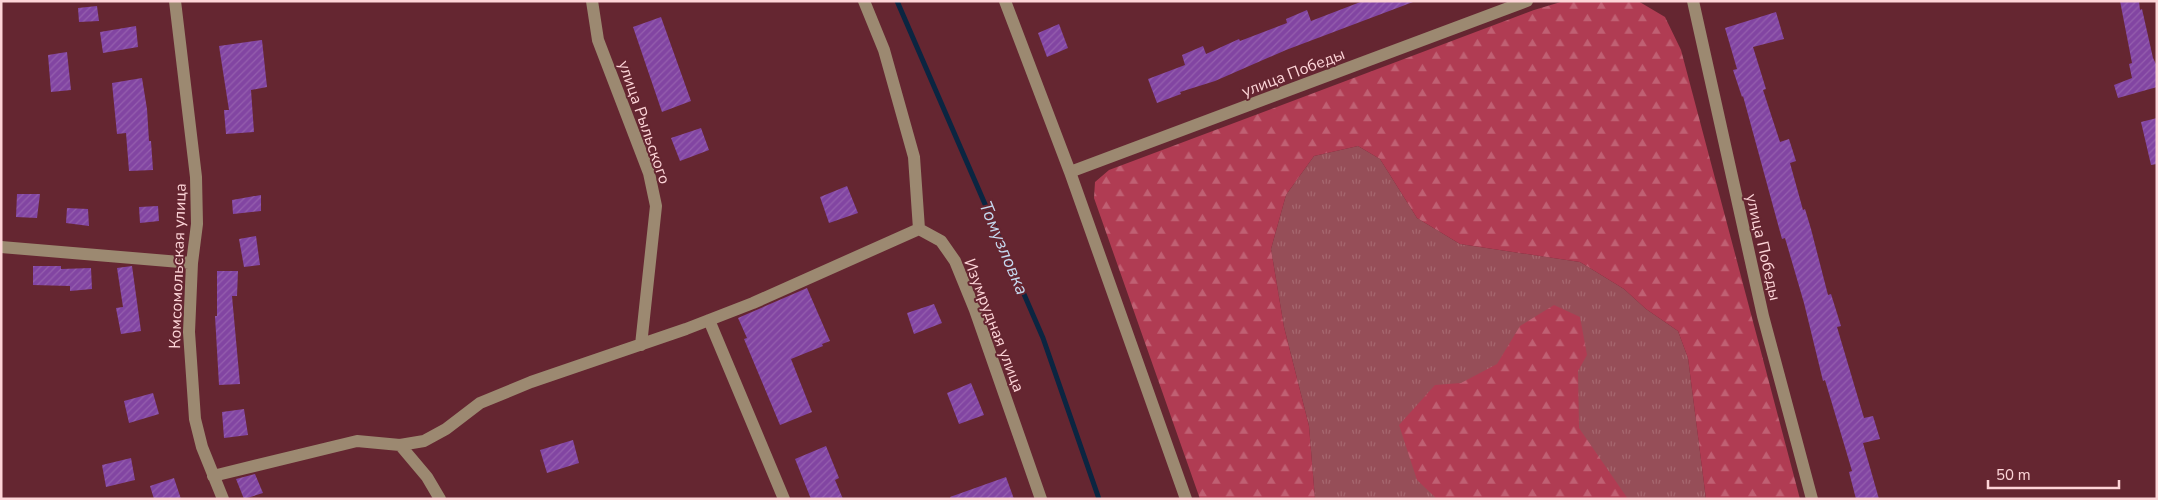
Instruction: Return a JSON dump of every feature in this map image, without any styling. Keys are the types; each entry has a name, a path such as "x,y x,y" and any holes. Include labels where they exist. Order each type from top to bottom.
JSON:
{"street":[{"name":"Комсомольская улица","path":"175,1 196,178 197,224 192,263 189,332 195,419 213,476 223,499"},
{"name":"улица Рыльского","path":"592,1 598,40 649,173 656,206 642,344"},
{"path":"213,476 358,441 400,445 424,441 446,429 480,403 530,382 709,320 919,229 914,157 884,50 864,1"},
{"path":"1005,1 1070,172 1186,499"},
{"name":"улица Победы","path":"1070,172 1527,1"},
{"name":"улица Победы","path":"1693,1 1763,316 1812,499"},
{"name":"Изумрудная улица","path":"919,229 941,241 955,261 975,310 1041,499"},
{"path":"1,247 192,263"},
{"path":"709,320 784,499"},
{"path":"400,445 427,477 440,499"}],"green space":[{"path":"1564,1 1638,1 1665,17 1681,50 1800,499 1706,499 1688,358 1678,331 1646,309 1624,289 1580,262 1460,244 1417,218 1380,159 1358,146 1314,156 1286,195 1271,249 1284,327 1309,426 1315,499 1200,499 1094,198 1095,182 1109,170 1534,10"},
{"path":"1358,146 1380,159 1417,218 1460,244 1580,262 1624,289 1646,309 1678,331 1688,358 1706,499 1315,499 1309,426 1284,327 1271,249 1286,195 1314,156"},
{"path":"1554,305 1580,317 1587,355 1578,371 1579,428 1628,499 1437,499 1417,480 1399,425 1435,385 1461,383 1497,364 1520,326"}],"building":[{"path":"1363,1 1413,2 1286,50 1215,81 1180,92 1181,94 1157,103 1148,79 1185,65 1182,55 1203,46 1206,54 1239,39 1240,41 1287,23 1286,19 1307,10 1311,21"},
{"path":"2120,1 2139,1 2153,58 2157,66 2157,87 2118,98 2114,85 2132,78 2129,64 2132,63"},
{"path":"97,6 99,21 79,22 78,8"},
{"path":"1776,12 1784,39 1753,47 1766,89 1763,90 1780,142 1789,139 1796,161 1790,163 1803,210 1805,209 1811,229 1828,295 1831,294 1841,326 1837,327 1864,418 1873,416 1880,439 1863,443 1879,499 1856,499 1849,472 1852,471 1825,380 1823,381 1804,303 1785,238 1782,239 1743,96 1733,70 1737,69 1725,28"},
{"path":"661,17 691,101 662,112 633,27"},
{"path":"1059,24 1068,48 1047,57 1038,33"},
{"path":"136,26 138,47 103,53 100,32"},
{"path":"262,40 267,87 251,90 254,132 226,134 224,110 229,110 219,46"},
{"path":"67,52 71,90 51,92 48,55"},
{"path":"142,78 153,170 129,171 126,133 117,134 112,83"},
{"path":"2157,118 2157,164 2151,165 2141,122"},
{"path":"701,128 709,150 680,161 671,138"},
{"path":"847,186 858,213 829,223 820,197"},
{"path":"17,194 40,194 37,218 16,217"},
{"path":"261,195 261,211 233,214 232,200"},
{"path":"158,206 159,221 140,223 139,207"},
{"path":"67,208 88,209 89,226 66,223"},
{"path":"256,236 260,265 244,267 239,239"},
{"path":"33,266 61,266 61,269 91,268 92,289 70,291 70,286 33,285"},
{"path":"132,266 141,331 121,334 116,308 123,307 117,268"},
{"path":"217,271 238,271 237,296 232,296 240,384 219,385 215,316 217,316"},
{"path":"807,288 830,341 822,344 823,346 791,359 812,412 780,425 744,339 747,338 738,318"},
{"path":"934,304 942,323 914,334 907,313"},
{"path":"971,383 984,415 959,424 947,393"},
{"path":"153,393 159,414 129,423 124,401"},
{"path":"244,409 248,435 224,438 222,412"},
{"path":"573,440 579,463 547,473 540,450"},
{"path":"826,446 839,478 835,480 843,499 811,499 795,459"},
{"path":"131,458 135,480 106,487 102,465"},
{"path":"255,474 263,493 244,499 236,479"},
{"path":"1006,477 1014,499 951,499 950,497"},
{"path":"174,478 181,499 154,499 150,486"}],"waterway":[{"name":"Томузловка","path":"897,1 1043,338 1099,499"}]}
